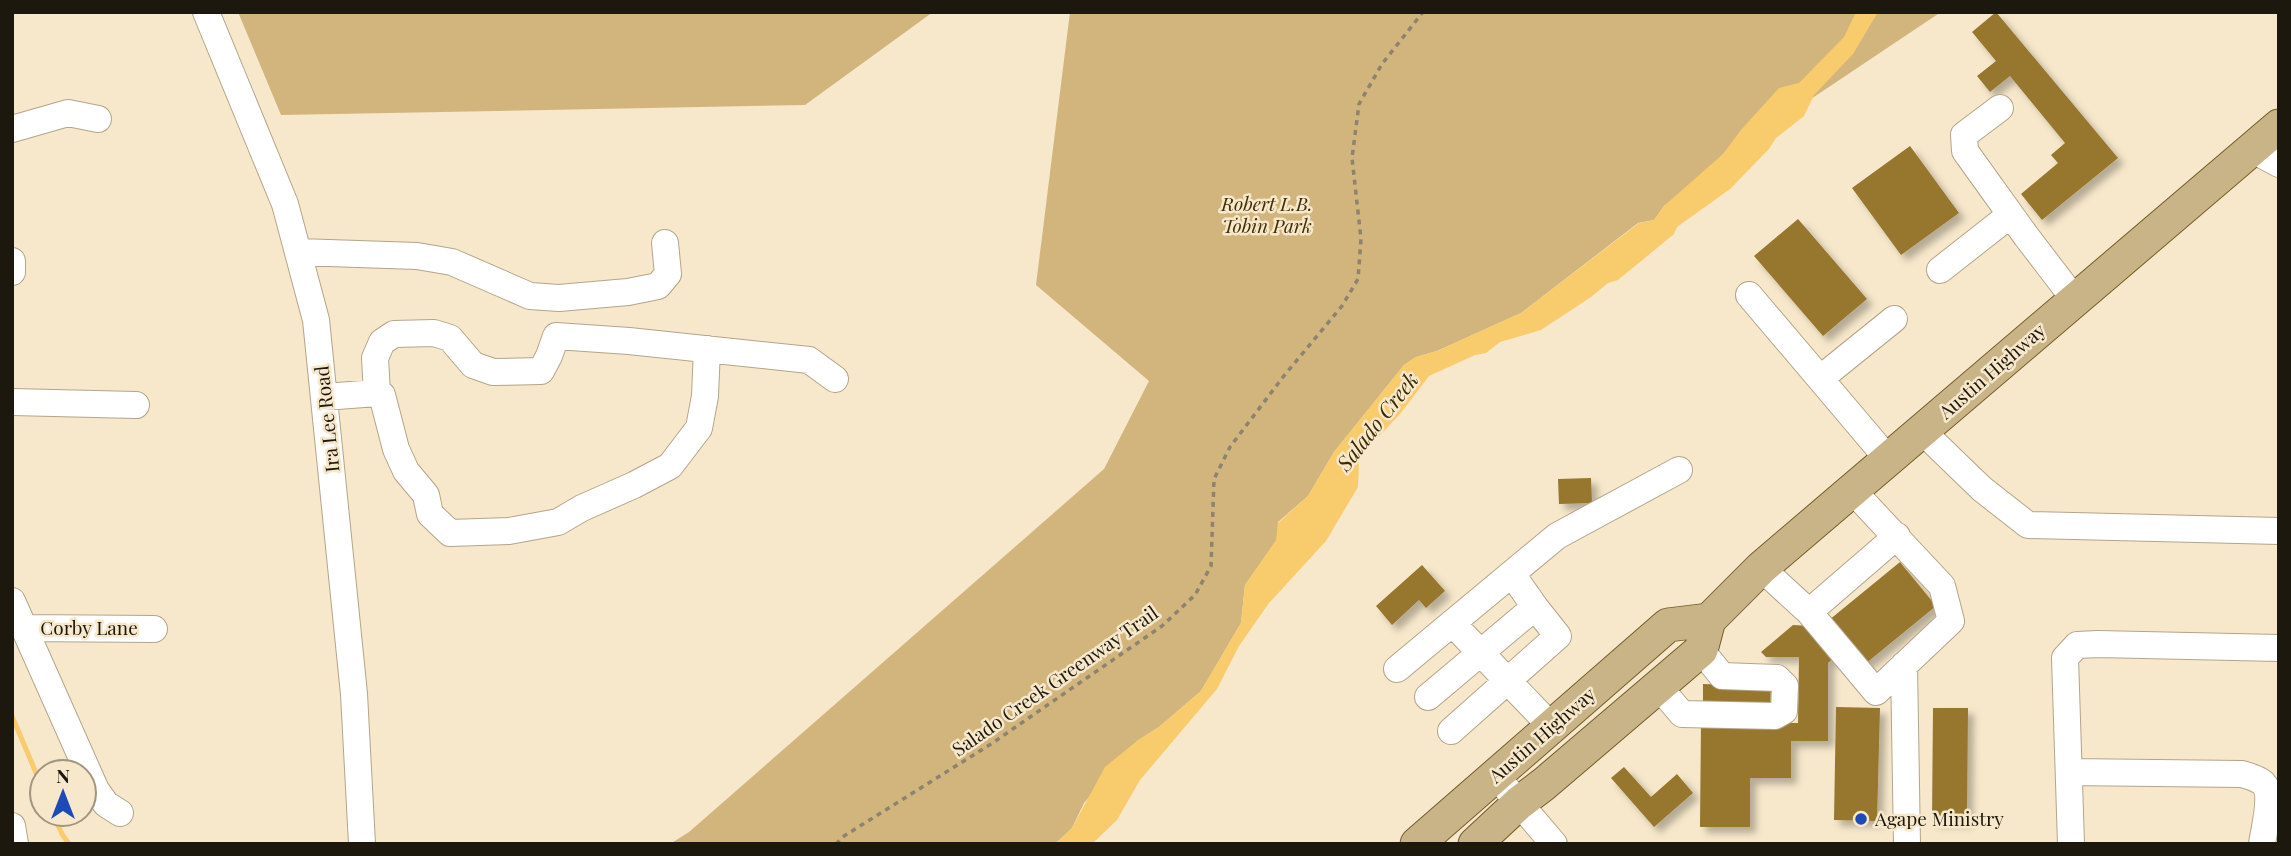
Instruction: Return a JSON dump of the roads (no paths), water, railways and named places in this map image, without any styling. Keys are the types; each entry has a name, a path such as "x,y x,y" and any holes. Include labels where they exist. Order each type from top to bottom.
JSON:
{"main road":[{"name":"Austin Highway","path":"1480,842 1519,803 1658,687 1761,568 2075,300 2265,157 2279,125"},
{"name":"Austin Highway","path":"1417,844 1668,625 1705,635"}],"street":[{"name":"Ira Lee Road","path":"206,12 285,204 316,320 354,694 362,844"},
{"path":"2000,108 1965,135 1965,151 2075,300"},
{"path":"12,130 68,113 98,119"},
{"path":"1940,270 2010,215"},
{"path":"299,252 364,253 441,260 452,262 530,296 559,298 628,292 658,286 667,274 666,243"},
{"path":"12,261 12,272"},
{"path":"1749,295 1888,459"},
{"path":"1821,378 1894,319"},
{"path":"377,393 375,358 382,342 394,334 433,333 450,338 473,365 493,372 541,371 556,336 808,360 835,379"},
{"path":"324,397 377,393 382,395 396,449 406,471 426,495 430,514 450,533 509,531 558,522 670,466 699,428 705,396 707,349"},
{"path":"12,402 136,405"},
{"path":"1922,431 1982,489 2028,525 2279,531"},
{"path":"1397,670 1557,536 1679,470"},
{"path":"1761,568 1809,612 1877,692 1951,621 1942,586 1852,490"},
{"path":"1809,612 1897,537"},
{"path":"1451,731 1558,636 1512,574"},
{"path":"12,601 96,790 106,804 120,813"},
{"path":"1429,697 1535,607"},
{"path":"1452,624 1552,727"},
{"name":"Corby Lane","path":"23,628 154,628"},
{"path":"1658,687 1682,714 1775,716 1784,711 1784,685 1777,678 1722,676 1705,635"},
{"path":"2071,844 2065,659 2077,645 2279,648"},
{"path":"1905,665 1907,844"},
{"path":"2069,772 2242,774 2256,778 2266,785 2269,796 2262,844"},
{"path":"1495,776 1553,844"},
{"path":"12,827 15,844"}],"water":[{"name":"Salado Creek","path":"1856,12 1878,12 1853,54 1814,95 1804,116 1776,138 1769,149 1730,189 1677,227 1674,234 1618,280 1608,283 1541,330 1500,342 1486,353 1475,355 1429,376 1400,414 1362,454 1359,460 1358,487 1326,541 1269,603 1239,646 1217,689 1140,780 1117,820 1092,844 1055,844 1072,828 1105,767 1159,727 1201,691 1241,623 1245,585 1276,540 1278,523 1308,496 1334,452 1404,365 1416,357 1437,351 1521,313 1639,223 1654,220 1664,206 1723,154 1779,88 1799,83 1844,37"}],"waterway":[{"path":"12,716 30,758"},
{"path":"59,828 69,844"}],"place":[{"name":"Agape Ministry","path":"1861,819"}],"park label":[{"name":"Robert L.B. Tobin Park","path":"1267,215"}]}
